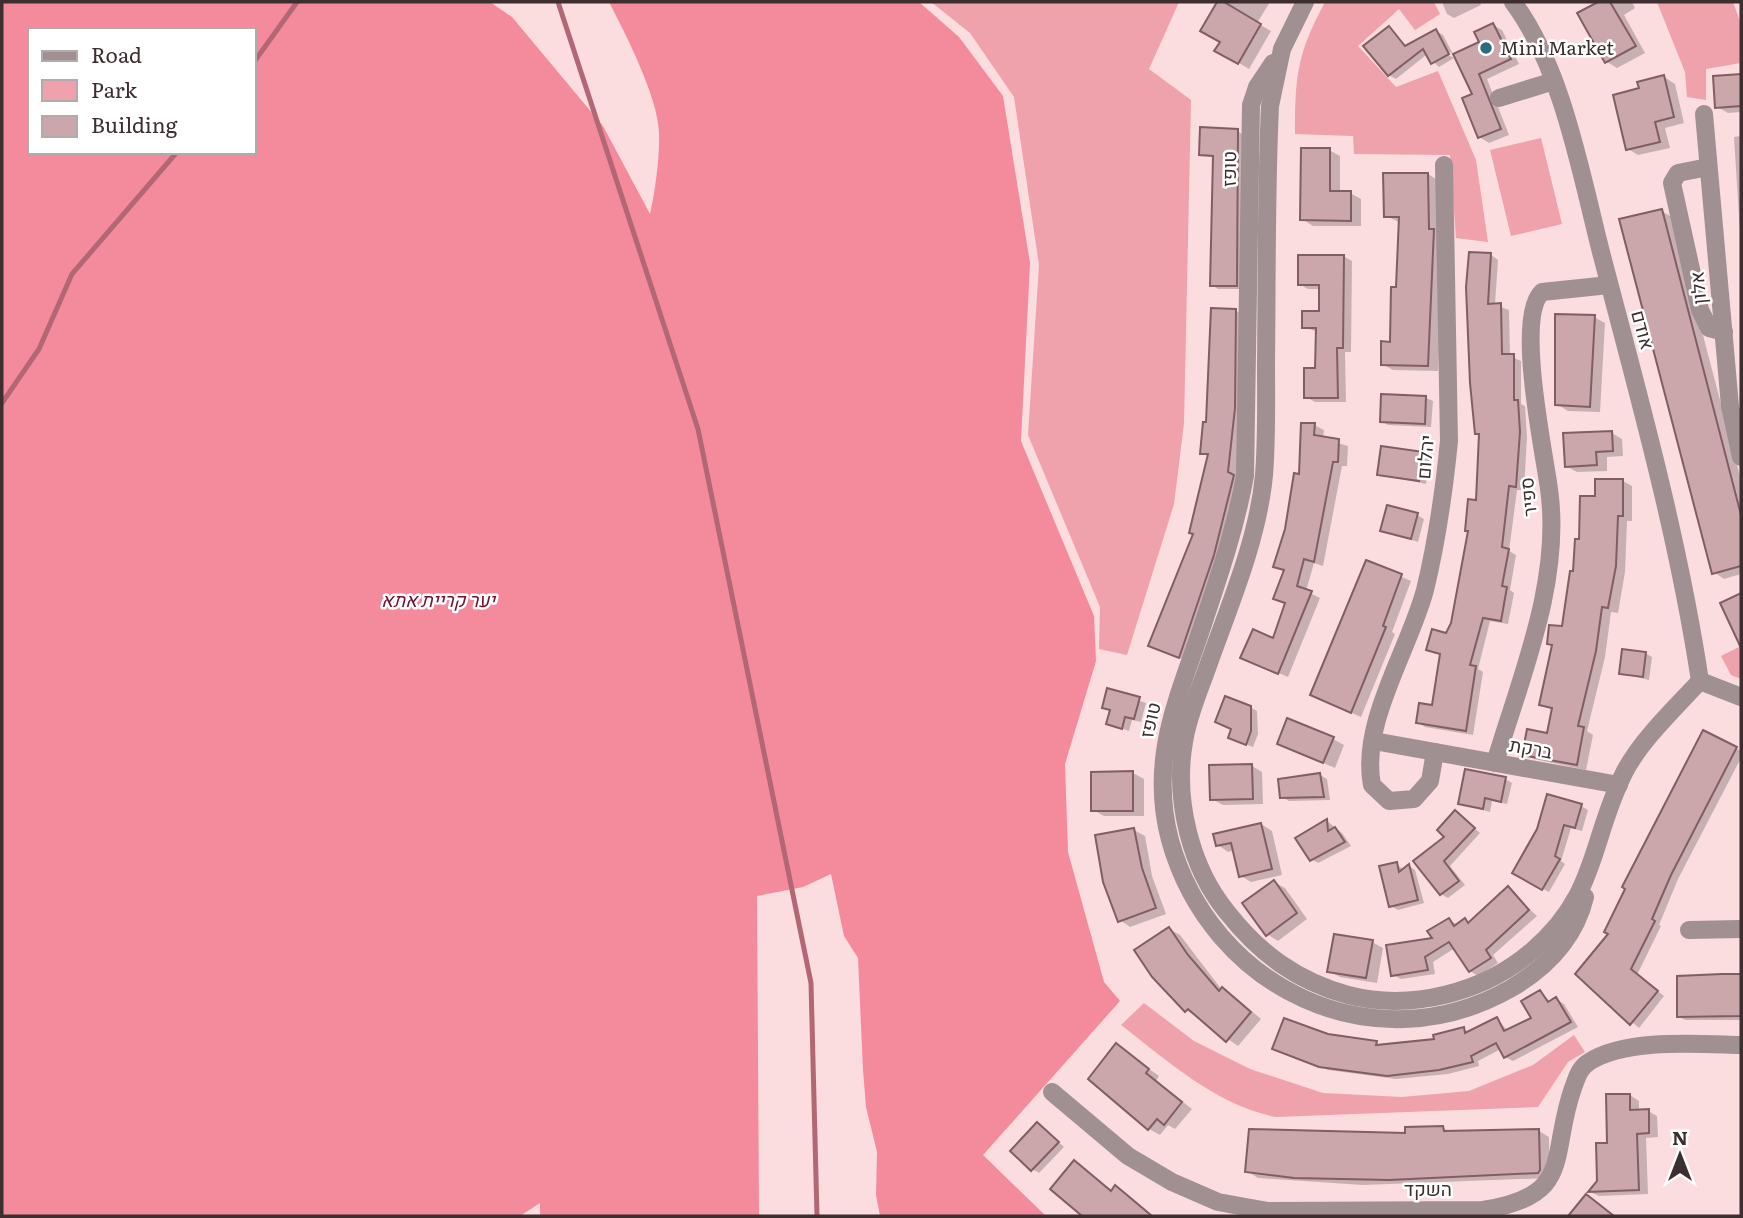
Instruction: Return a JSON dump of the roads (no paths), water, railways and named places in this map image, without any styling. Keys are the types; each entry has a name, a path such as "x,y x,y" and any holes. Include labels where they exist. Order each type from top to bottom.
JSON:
{"street":[{"name":"טופז","path":"1305,2 1282,49 1274,77 1268,143 1264,478 1250,539 1183,744 1183,803 1196,858 1220,904 1262,952 1309,982 1358,998 1442,996 1470,988 1516,964 1557,925 1577,899 1591,870 1624,771 1669,713 1700,681"},
{"name":"אודם","path":"1513,2 1541,45 1554,80 1667,505 1700,681"},
{"path":"1499,98 1554,80"},
{"name":"אלון","path":"1704,114 1730,406 1741,457"},
{"name":"יהלום","path":"1435,752 1430,781 1414,799 1389,801 1373,785 1370,757 1381,709 1424,593 1446,475 1449,398 1444,165"},
{"path":"1709,167 1678,173 1672,183 1700,310 1709,328 1724,332"},
{"name":"ספיר","path":"1495,763 1535,628 1551,556 1550,492 1530,353 1533,305 1542,292 1609,285"},
{"path":"1700,681 1741,696"},
{"path":"1374,741 1435,752"},
{"name":"ברקת","path":"1435,752 1619,785"},
{"path":"1689,930 1741,929"},
{"name":"השקד","path":"1052,1092 1128,1156 1172,1182 1218,1202 1268,1211 1483,1210 1509,1206 1537,1195 1551,1175 1561,1151 1570,1096 1578,1072 1588,1063 1610,1052 1648,1046 1741,1045"}],"waterway":[{"path":"256,59 297,2"},
{"path":"558,2 698,429 811,983 817,1216"},
{"path":"2,403 39,349 72,274 175,154"}],"place":[{"name":"Mini Market","path":"1486,48"}],"park label":[{"name":"יער קריית אתא","path":"438,600"}]}
